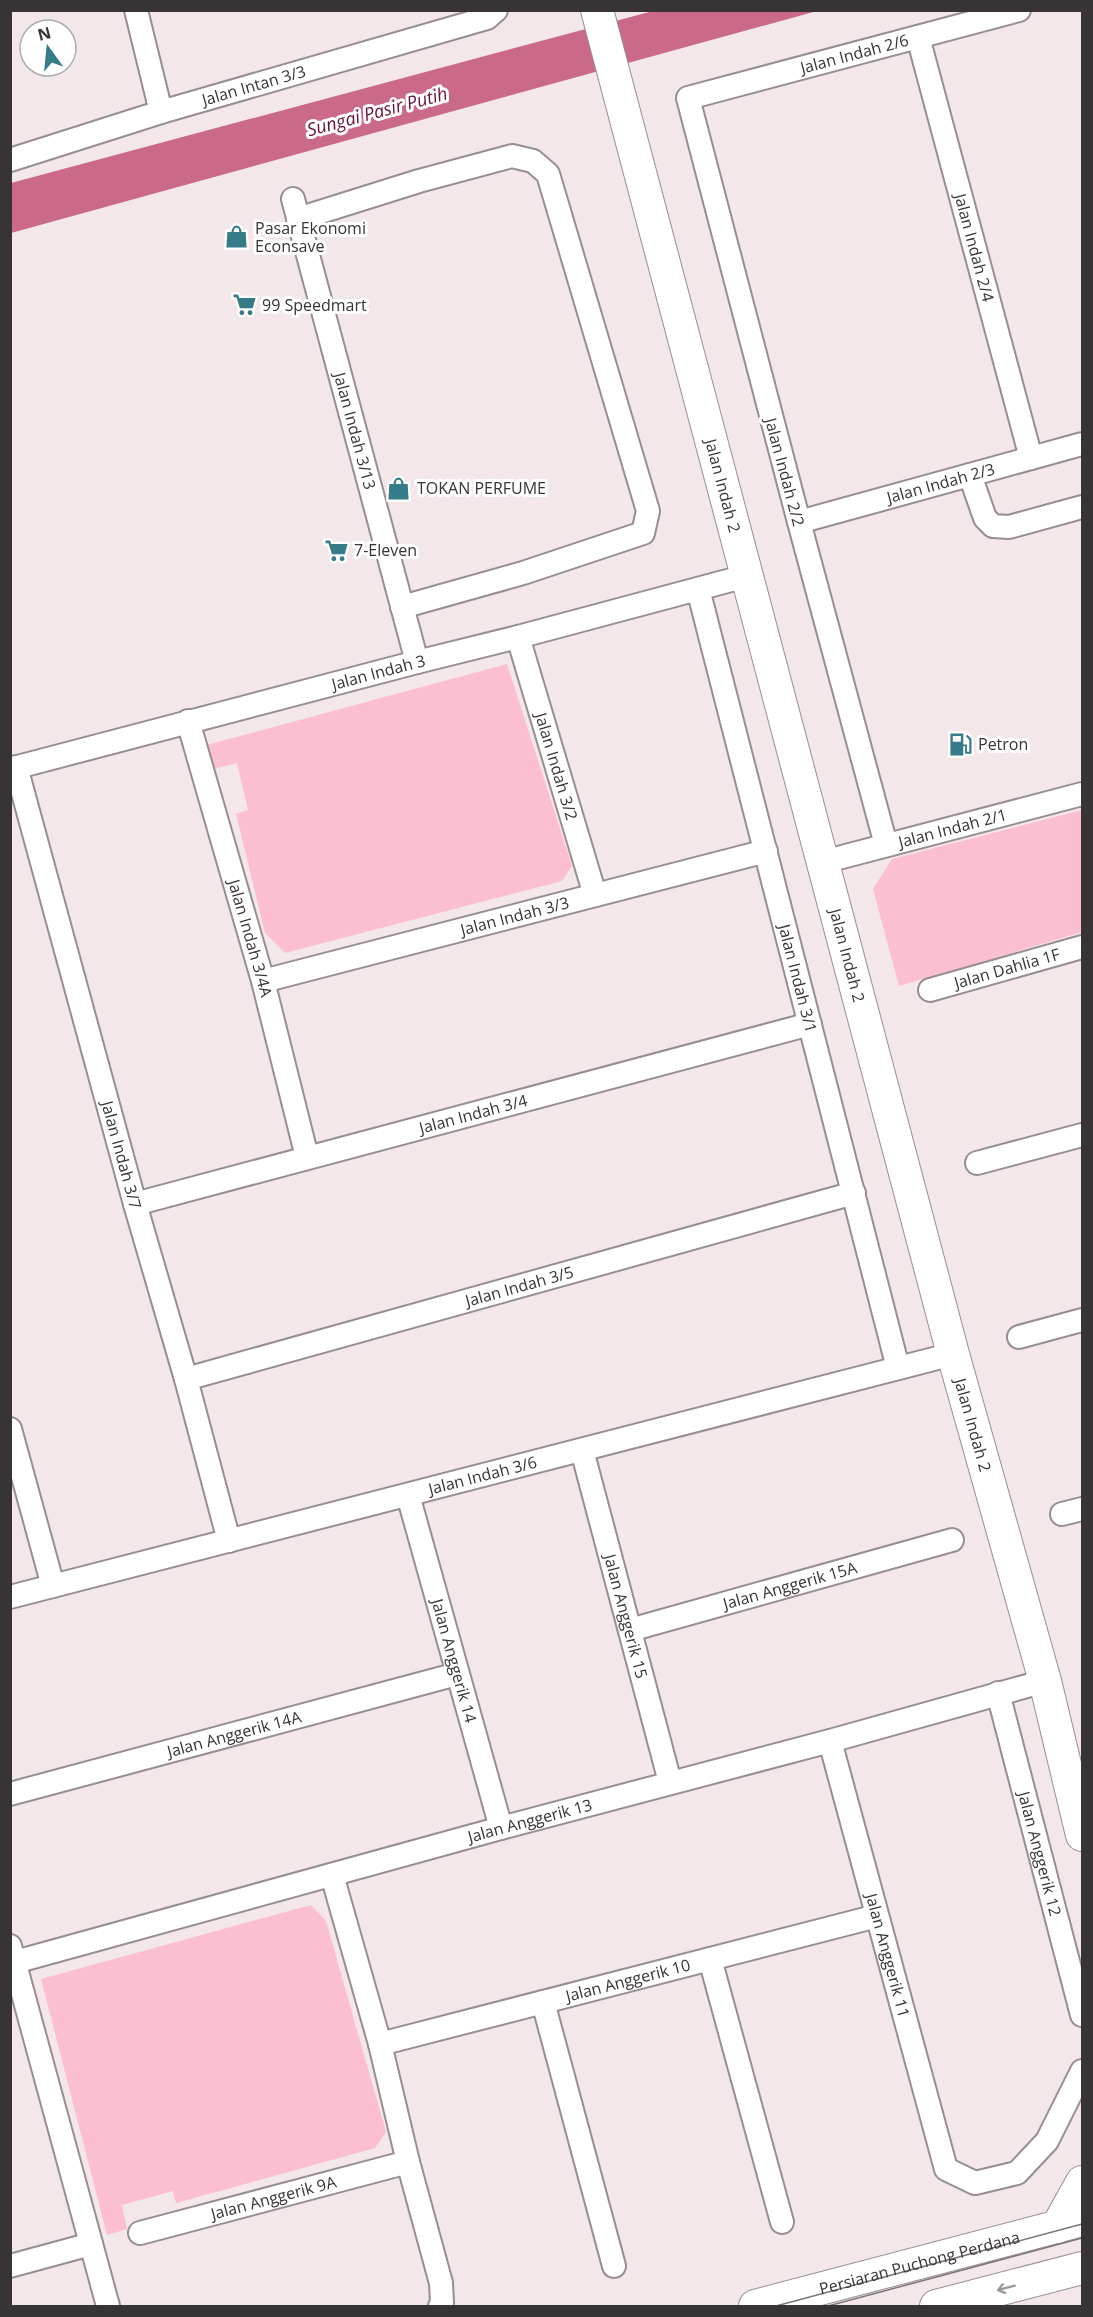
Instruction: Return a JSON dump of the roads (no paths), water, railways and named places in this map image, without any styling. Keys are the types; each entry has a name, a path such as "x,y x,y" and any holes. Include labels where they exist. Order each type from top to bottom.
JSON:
{"street":[{"path":"136,10 161,112"},
{"name":"Jalan Intan 3/3","path":"10,160 161,112 487,18 496,10"},
{"name":"Jalan Indah 2/6","path":"688,98 1020,10"},
{"name":"Jalan Indah 2","path":"598,14 953,1354 1045,1681 1083,1835"},
{"name":"Jalan Indah 2/4","path":"918,37 1030,458"},
{"name":"Jalan Indah 2/2","path":"688,98 886,845"},
{"name":"Jalan Indah 3/13","path":"402,608 523,573 643,533 648,512 548,174 533,161 512,156 419,181 296,209 402,608 417,662"},
{"name":"Jalan Indah 2/3","path":"799,522 1083,444"},
{"path":"970,475 985,519 993,526 1009,527 1083,507"},
{"name":"Jalan Indah 3","path":"14,768 188,721 518,638 746,576"},
{"name":"Jalan Indah 3/1","path":"699,589 898,1368"},
{"name":"Jalan Indah 3/2","path":"518,638 595,896"},
{"name":"Jalan Indah 3/4A","path":"188,721 263,981 307,1157"},
{"name":"Jalan Indah 3/7","path":"14,768 186,1379 229,1541"},
{"name":"Jalan Indah 2/1","path":"823,862 1083,794"},
{"name":"Jalan Indah 3/3","path":"263,981 766,851"},
{"name":"Jalan Dahlia 1F","path":"930,990 1083,947"},
{"name":"Jalan Indah 3/4","path":"135,1204 810,1024"},
{"path":"977,1163 1083,1135"},
{"name":"Jalan Indah 3/5","path":"186,1379 854,1193"},
{"path":"1019,1336 1083,1320"},
{"name":"Jalan Indah 3/6","path":"10,1597 953,1354"},
{"path":"10,1429 53,1586"},
{"name":"Jalan Anggerik 15","path":"582,1450 670,1782"},
{"name":"Jalan Anggerik 14","path":"408,1495 501,1828"},
{"name":"Jalan Anggerik 15A","path":"630,1630 952,1540"},
{"name":"Jalan Anggerik 14A","path":"10,1794 457,1674"},
{"name":"Jalan Anggerik 13","path":"13,1954 332,1875 1045,1681"},
{"name":"Jalan Anggerik 12","path":"998,1693 1083,2015"},
{"name":"Jalan Anggerik 11","path":"830,1741 946,2169 975,2183 1017,2173 1047,2141 1083,2071"},
{"path":"332,1875 380,2044 408,2162 441,2283 441,2305"},
{"name":"Jalan Anggerik 10","path":"380,2044 877,1916"},
{"path":"13,1954 108,2307"},
{"path":"710,1959 782,2222"},
{"path":"543,2002 614,2266"},
{"name":"Jalan Anggerik 9A","path":"140,2234 408,2162"},
{"path":"1070,2223 1083,2182"},
{"name":"Persiaran Puchong Perdana","path":"755,2307 1070,2223"},
{"path":"10,2266 91,2244"},
{"path":"936,2307 1083,2268"},
{"path":"1050,2277 1083,2280"}],"water":[{"name":"Sungai Pasir Putih","path":"653,11 817,11 11,233 11,183"}],"tram line":[{"path":"776,2306 1082,2224"},
{"path":"828,2306 1082,2238"}],"place":[{"name":"Pasar Ekonomi Econsave","path":"237,237"},
{"name":"99 Speedmart","path":"244,305"},
{"name":"TOKAN PERFUME","path":"399,488"},
{"name":"7-Eleven","path":"336,550"},
{"name":"Petron","path":"960,744"}]}
